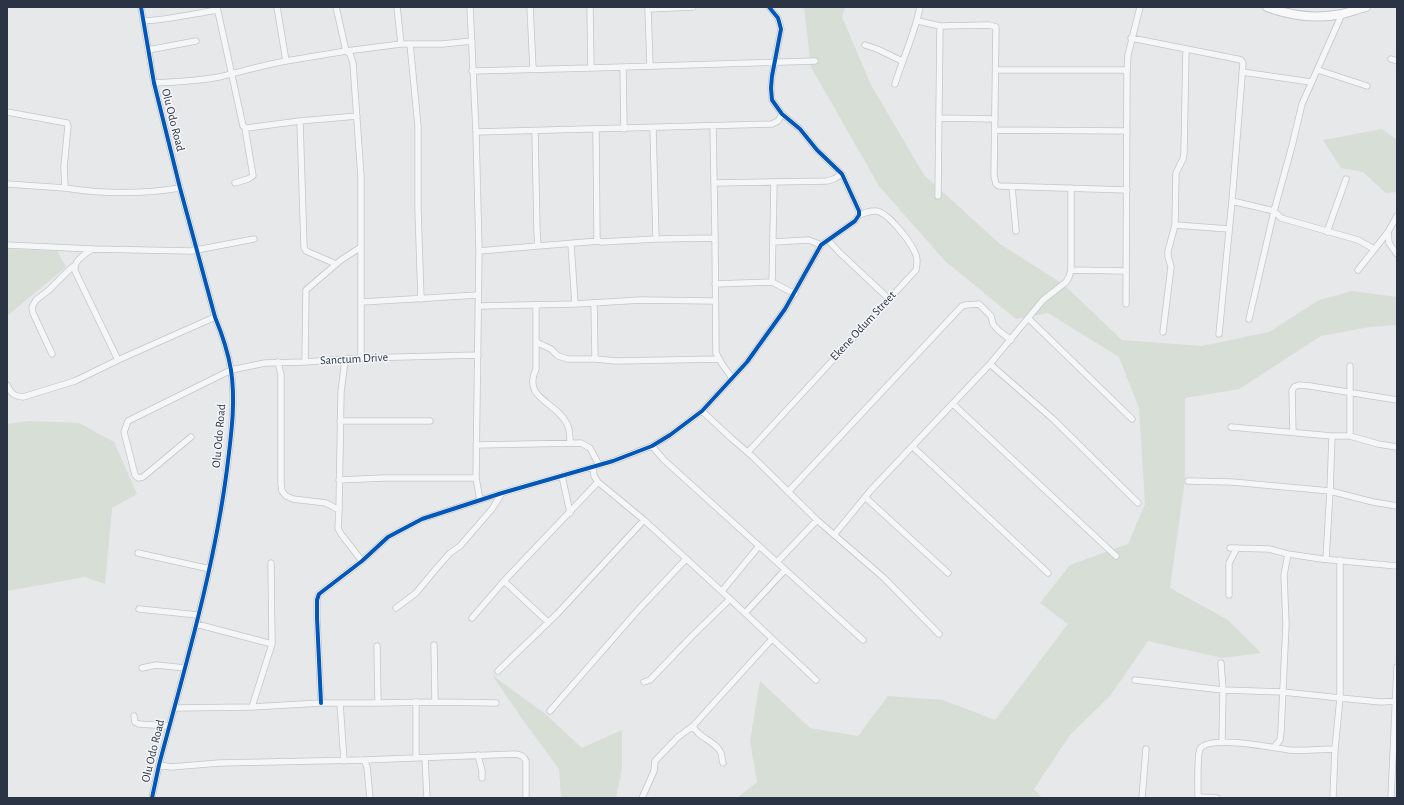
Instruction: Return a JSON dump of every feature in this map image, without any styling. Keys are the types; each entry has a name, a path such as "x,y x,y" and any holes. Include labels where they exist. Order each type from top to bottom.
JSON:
{"street":[{"name":"Olu Odo Road","path":"141,7 154,83 180,188 231,370 233,419 223,502 210,569 159,765 152,798"},
{"path":"277,7 286,62"},
{"path":"336,7 346,51 350,54 353,63 357,116 361,177 361,358"},
{"path":"397,7 401,44"},
{"path":"470,7 476,132 479,251 476,478 480,500"},
{"path":"530,7 533,69"},
{"path":"590,7 591,68"},
{"path":"650,66 648,8 693,7"},
{"path":"321,703 317,600 319,594 362,561 388,537 422,519 502,493 613,461 652,446 670,435 702,411 747,362 764,341 795,294 821,245 855,221 859,215 857,207 842,174 817,150 800,129 782,114 772,100 772,82 781,29 778,18 769,7"},
{"path":"895,84 918,20 920,7"},
{"path":"1126,304 1127,72 1131,38 1140,7"},
{"path":"1267,7 1282,13 1318,17 1342,14 1366,7"},
{"path":"143,21 171,19 186,14 217,8 243,126 245,128 253,176 235,183"},
{"path":"1249,319 1274,211 1302,104 1342,14"},
{"path":"918,20 940,26 993,25 996,27 994,176 996,184 999,186 1012,187 1127,190"},
{"path":"938,196 940,26"},
{"path":"1131,38 1241,60 1243,63 1232,201 1228,229 1219,334"},
{"path":"148,50 196,41"},
{"path":"154,83 219,77 261,66 346,51 401,44 442,44 472,41"},
{"path":"410,44 418,126 420,299"},
{"path":"865,45 902,61"},
{"path":"1164,332 1171,267 1168,251 1174,225 1176,173 1183,159 1184,153 1186,50"},
{"path":"472,71 815,61"},
{"path":"623,67 624,129"},
{"path":"996,70 1123,70 1127,72"},
{"path":"1318,70 1367,86"},
{"path":"1242,72 1311,82"},
{"path":"7,112 67,123 64,168 65,188"},
{"path":"476,132 596,130 772,124 778,121 782,114"},
{"path":"245,128 357,116"},
{"path":"940,118 995,119"},
{"path":"300,121 304,247 306,251 336,264"},
{"path":"713,126 715,346 719,359 732,378"},
{"path":"653,128 656,239"},
{"path":"596,130 597,238 599,241"},
{"path":"995,130 1127,131"},
{"path":"535,131 538,246"},
{"path":"714,183 827,181 842,174"},
{"path":"1327,232 1346,179"},
{"path":"772,282 774,183"},
{"path":"7,184 137,193 180,188"},
{"path":"1012,187 1016,231"},
{"path":"834,535 865,497 990,364 1043,300 1066,282 1071,270 1071,188"},
{"path":"1232,201 1274,211 1281,218 1358,240 1374,249"},
{"name":"Ekene Odum Street","path":"748,452 916,270 916,254 909,242 895,225 880,212 859,215"},
{"path":"1358,270 1388,232 1397,216"},
{"path":"1174,225 1228,229"},
{"path":"1388,232 1389,242 1397,254"},
{"path":"7,245 92,249 198,250 254,238"},
{"path":"479,251 599,241 715,238"},
{"path":"773,242 804,239 821,245"},
{"path":"828,240 889,299"},
{"path":"571,244 574,304"},
{"path":"305,362 306,290 336,264 361,247"},
{"path":"52,354 33,313 32,307 36,300 49,290 74,266 77,261 92,249"},
{"path":"74,266 75,271 118,360"},
{"path":"1071,270 1126,271"},
{"path":"715,284 772,282 795,294"},
{"path":"362,302 478,295"},
{"path":"478,306 574,304 642,300 715,301"},
{"path":"594,303 595,358"},
{"path":"788,492 962,306 979,304 991,316 993,324 998,330 1011,340"},
{"path":"536,305 536,369 532,377 532,385 534,390 567,423 570,443"},
{"path":"7,385 11,393 15,396 23,397 75,381 118,360 216,317"},
{"path":"1028,318 1132,419"},
{"path":"536,342 551,349 558,356 562,357 595,358 616,361 719,359"},
{"name":"Sanctum Drive","path":"191,437 143,477 138,478 135,475 124,432 128,421 231,370 278,362 478,355"},
{"path":"345,360 341,392 338,528 362,561"},
{"path":"278,362 282,381 282,491 286,496 293,499 326,503 339,510"},
{"path":"990,364 1053,419 1138,503"},
{"path":"1350,366 1350,436"},
{"path":"1293,432 1292,391 1294,387 1299,385 1397,400"},
{"path":"953,404 1116,556"},
{"path":"702,411 778,480 788,492 817,520 884,578 939,634"},
{"path":"340,422 430,421"},
{"path":"1230,427 1332,436 1350,436 1378,444 1397,447"},
{"path":"1326,559 1332,436"},
{"path":"476,445 570,443 584,444 590,448 596,466 594,476 598,482 644,520 686,558 816,680"},
{"path":"652,446 664,460 863,640"},
{"path":"913,447 1048,573"},
{"path":"562,476 570,513"},
{"path":"339,480 384,478 476,478"},
{"path":"1188,481 1232,482 1330,491 1373,502 1397,506"},
{"path":"472,618 598,482"},
{"path":"396,608 416,593 440,564 460,546 492,509 502,493"},
{"path":"865,497 948,573"},
{"path":"498,672 558,613 644,520"},
{"path":"777,562 817,520"},
{"path":"722,591 759,546"},
{"path":"1230,548 1269,550 1326,559 1397,566"},
{"path":"1229,595 1229,563 1237,548"},
{"path":"138,553 210,569"},
{"path":"1274,747 1280,740 1281,732 1286,624 1284,575 1288,554"},
{"path":"550,711 638,610 686,558"},
{"path":"1333,798 1335,749 1340,698 1340,560"},
{"path":"252,707 272,644 270,563"},
{"path":"746,613 785,570"},
{"path":"504,582 548,622"},
{"path":"644,682 650,680 673,655 730,599"},
{"path":"139,609 198,615"},
{"path":"196,624 272,644"},
{"path":"642,798 654,772 654,761 678,737 693,726 772,639"},
{"path":"434,645 434,702"},
{"path":"377,646 378,703"},
{"path":"1221,663 1223,690 1222,742"},
{"path":"142,668 156,665 185,668"},
{"path":"1391,798 1397,667"},
{"path":"1135,680 1223,690 1283,692 1381,702 1396,701"},
{"path":"416,702 416,758"},
{"path":"174,708 252,707 321,703 496,703"},
{"path":"340,703 344,760"},
{"path":"134,716 135,722 139,724 170,726"},
{"path":"693,726 697,732 713,744 721,753 723,763"},
{"path":"1217,798 1198,797 1198,756 1200,749 1204,745 1222,742 1290,750 1335,749"},
{"path":"1142,798 1146,749"},
{"path":"159,765 171,767 219,763 364,760 520,754 526,761 526,798"},
{"path":"478,755 482,778"},
{"path":"425,758 427,798"},
{"path":"364,760 367,767 370,798"}],"shaded area":[{"path":"804,7 845,7 842,17 871,85 924,175 1000,244 1063,284 1122,340 1202,346 1269,332 1319,300 1352,291 1397,297 1397,325 1369,327 1321,336 1239,389 1185,398 1185,479 1170,588 1228,620 1261,653 1222,658 1148,641 1110,696 1070,735 1034,789 1042,798 737,798 757,782 750,741 760,681 810,728 858,736 888,696 943,700 995,720 1068,624 1040,603 1070,565 1128,544 1145,504 1139,408 1119,357 1048,313 1016,319 945,261 879,186 811,67"},
{"path":"1382,129 1397,140 1397,192 1386,193 1363,172 1341,168 1323,140"},
{"path":"7,249 57,251 66,267 7,316"},
{"path":"29,421 79,423 114,442 137,494 112,508 105,584 85,577 7,591 7,424"},
{"path":"492,675 544,713 582,748 622,730 622,769 616,798 561,798 559,769"}],"cycle path":[{"path":"141,7 154,83 180,188 215,317 228,357 231,370 233,395 227,469 215,544 189,655 159,765 152,798"},
{"path":"321,703 317,618 317,600 319,594 362,561 388,537 422,519 502,493 613,461 652,446 670,435 702,411 747,362 785,309 821,245 855,221 859,215 859,211 842,174 817,150 800,129 782,114 772,100 772,76 781,29 778,18 769,7"}]}
